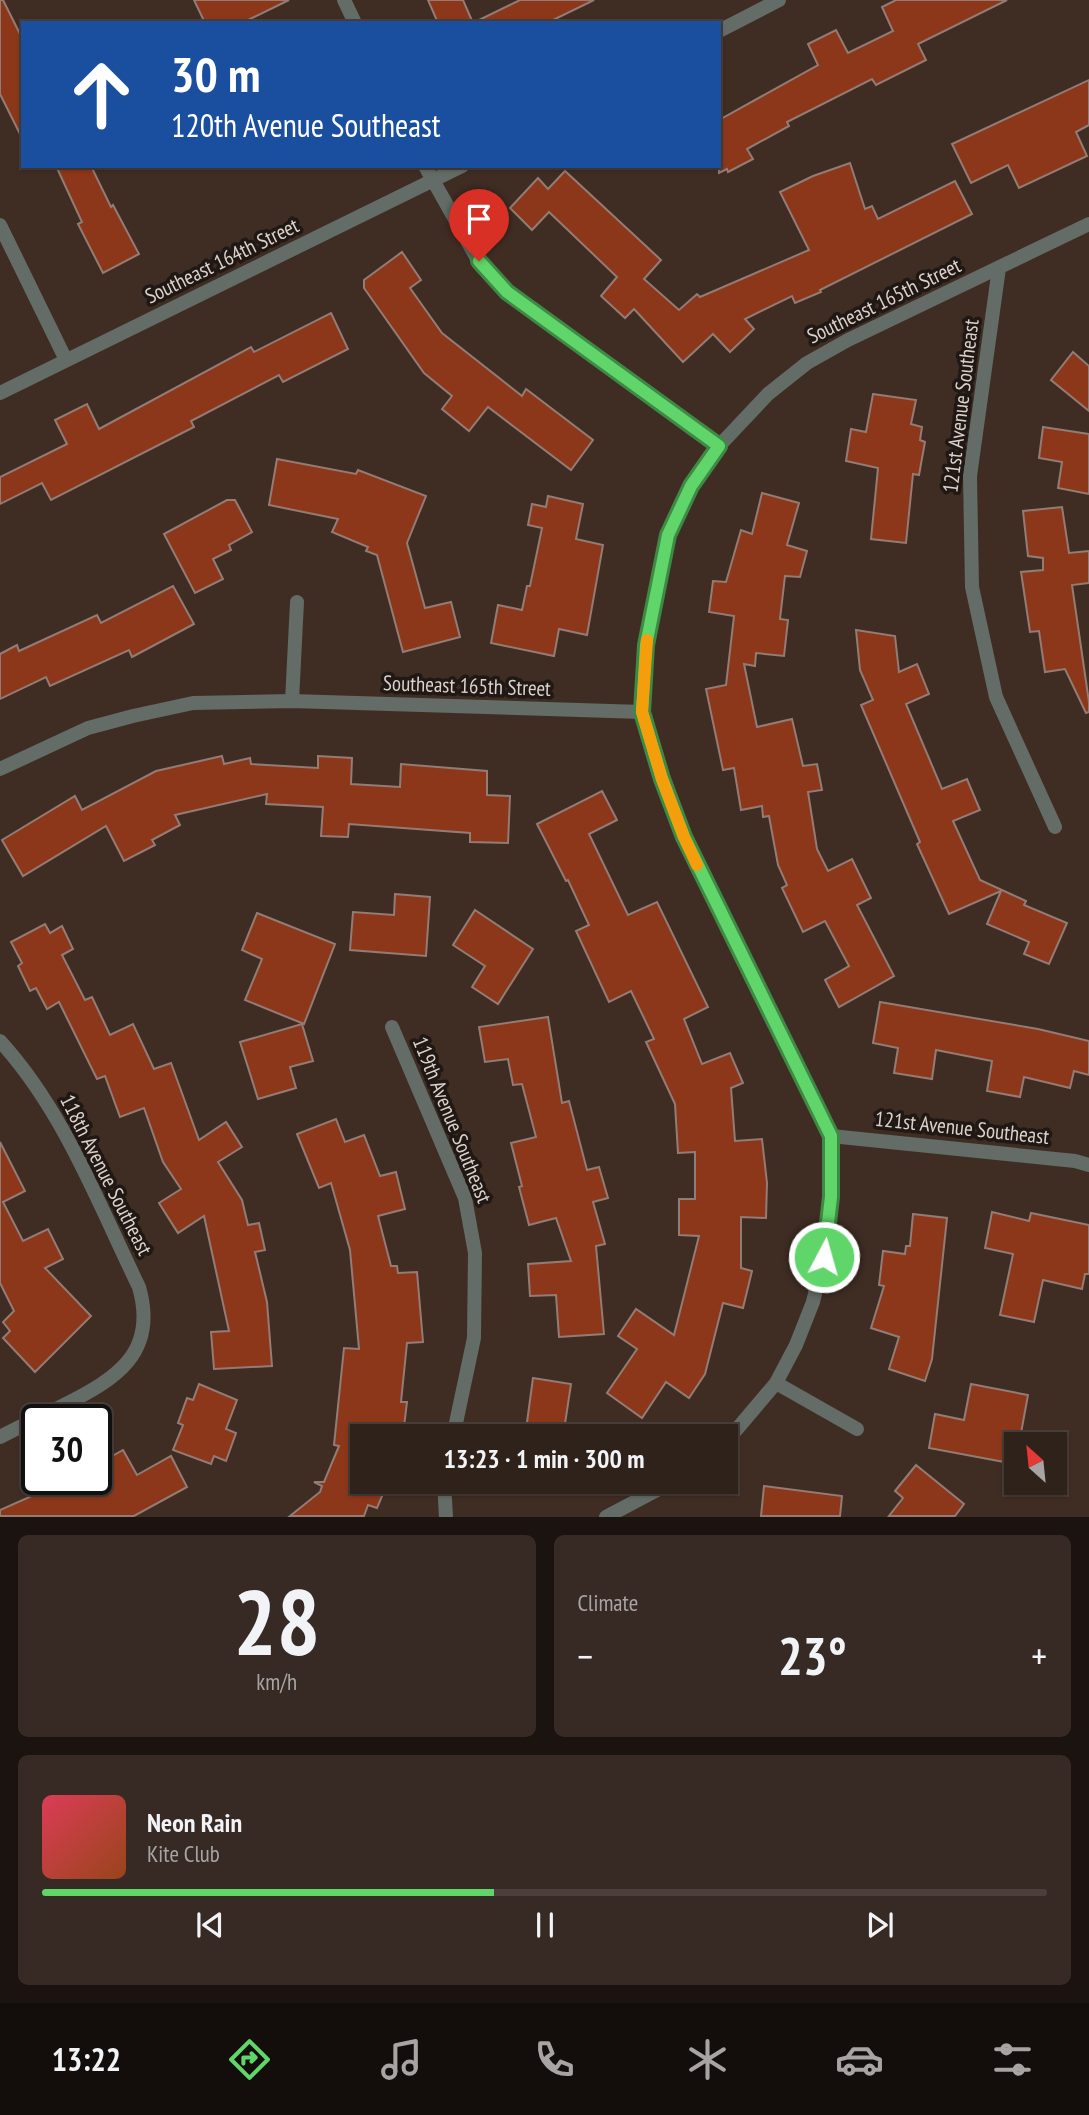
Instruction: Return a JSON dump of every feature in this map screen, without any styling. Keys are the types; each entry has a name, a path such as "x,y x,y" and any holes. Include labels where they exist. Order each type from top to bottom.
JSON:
{"street":[{"path":"344,0 354,21"},
{"path":"721,30 779,0"},
{"path":"426,168 479,261 507,292 719,446"},
{"name":"Southeast 164th Street","path":"0,393 458,168"},
{"name":"Southeast 165th Street","path":"0,769 88,728 193,703 292,701 642,712 646,645 668,535 691,486 719,446 768,394 807,363 848,340 1089,224"},
{"path":"0,225 66,360"},
{"name":"121st Avenue Southeast","path":"999,268 970,475 972,587 996,697 1055,827"},
{"path":"292,701 297,602"},
{"path":"642,712 662,779 684,837 831,1136 831,1197 824,1257 813,1302 796,1345 776,1383 738,1428"},
{"name":"119th Avenue Southeast","path":"392,1027 465,1198 475,1254 474,1338 456,1424"},
{"name":"118th Avenue Southeast","path":"0,1041 36,1085 60,1125 139,1287 145,1312 141,1340 132,1358 117,1375 99,1388 0,1437"},
{"name":"121st Avenue Southeast","path":"831,1136 1075,1161 1089,1165"},
{"path":"776,1383 857,1429"},
{"path":"444,1494 446,1517"},
{"path":"606,1517 649,1494"}],"building":[{"path":"0,0 3,0 21,36 21,136 0,94"},
{"path":"194,0 289,0 246,21 204,21"},
{"path":"428,0 463,0 472,21 437,21"},
{"path":"520,0 594,0 551,21 477,21"},
{"path":"896,0 1007,0 918,44 926,60 876,85 872,79 787,122 789,126 747,149 753,159 728,172 727,169 719,173 721,119 818,65 808,44 836,30 848,53 893,31 882,7"},
{"path":"1089,80 1089,125 1076,132 1087,156 1019,188 1008,165 971,183 952,144"},
{"path":"850,163 865,209 872,206 878,219 955,181 972,214 820,290 821,292 795,303 792,296 745,319 754,329 730,352 713,334 683,362 634,309 625,318 601,296 617,277 549,212 532,230 510,208 538,178 548,189 565,171 661,260 644,279 679,310 697,294 700,297 809,250 780,192 813,176"},
{"path":"57,168 92,168 139,254 103,273 78,224 82,222"},
{"path":"402,252 421,280 410,288 442,333 522,396 526,389 593,440 571,470 488,407 469,431 442,409 452,396 424,373 364,288 364,280"},
{"path":"331,313 348,349 283,382 279,375 191,421 194,427 51,500 42,483 0,504 0,477 67,444 55,420 87,404 99,429 251,347 254,352"},
{"path":"1073,352 1089,366 1089,411 1051,380"},
{"path":"873,394 916,400 911,424 922,427 920,440 925,442 919,475 913,474 906,543 871,539 878,468 846,461 851,429 866,432"},
{"path":"1043,427 1089,434 1089,494 1058,488 1062,462 1039,458"},
{"path":"277,459 356,474 358,470 426,496 407,543 425,608 451,602 460,637 403,652 377,555 366,551 368,547 332,532 338,519 269,505"},
{"path":"762,493 799,503 787,545 807,551 800,577 785,576 780,619 788,620 784,656 756,653 755,666 744,664 757,727 792,719 803,766 817,764 822,790 808,792 817,849 828,871 852,859 871,898 857,905 894,976 839,1007 825,980 849,966 825,921 803,932 782,888 787,885 778,865 769,816 763,817 762,806 741,810 734,768 723,770 706,689 726,685 734,616 709,612 713,581 726,582 741,530 752,534"},
{"path":"548,496 583,504 576,539 603,545 587,635 559,629 554,656 491,643 498,605 522,610 542,528 528,525 532,504 546,507"},
{"path":"227,500 235,500 252,532 229,545 231,550 213,559 223,579 195,593 164,534"},
{"path":"1062,507 1069,553 1089,551 1089,583 1072,585 1089,702 1089,712 1086,713 1065,669 1045,672 1039,631 1030,632 1021,572 1043,570 1043,558 1028,556 1023,511"},
{"path":"173,586 194,624 132,657 129,650 50,686 46,677 0,699 0,654 17,645 19,651 97,615 101,623"},
{"path":"856,630 895,636 899,672 917,664 929,694 906,704 942,789 967,779 980,810 953,821 980,880 1026,901 1024,905 1067,923 1049,964 1024,954 1029,942 987,924 1001,891 949,914 917,844 920,842 861,705 873,700 860,670"},
{"path":"222,756 224,764 250,758 251,764 318,768 318,756 352,758 351,784 400,787 401,764 487,771 487,795 510,796 508,843 470,842 470,833 349,824 348,837 321,836 323,807 266,804 267,794 175,815 180,825 152,840 155,845 124,861 106,826 23,876 2,840 75,796 82,810 156,771"},
{"path":"602,791 617,820 589,834 628,915 657,902 708,1007 684,1019 702,1064 730,1053 743,1083 731,1088 735,1141 762,1139 767,1183 766,1218 741,1217 741,1268 752,1271 743,1308 723,1303 705,1374 689,1398 666,1382 642,1418 607,1393 637,1349 618,1336 636,1309 674,1335 699,1236 679,1235 679,1199 695,1199 695,1152 678,1153 675,1104 646,1042 654,1039 631,991 609,1002 576,931 589,925 537,824"},
{"path":"395,894 430,897 426,956 350,950 353,912 394,915"},
{"path":"475,910 533,949 498,1004 472,987 485,966 453,945"},
{"path":"257,913 335,944 304,1024 245,1000 262,959 242,950"},
{"path":"45,924 50,933 62,926 73,949 62,955 85,1000 92,997 110,1035 133,1024 154,1069 171,1063 199,1140 226,1122 242,1147 218,1162 242,1200 248,1225 259,1223 265,1250 255,1252 267,1302 272,1366 214,1369 211,1332 229,1331 204,1216 178,1233 159,1203 181,1189 163,1162 144,1108 120,1117 105,1076 97,1079 59,1002 47,1009 36,988 30,991 18,966 22,963 11,942"},
{"path":"880,1002 1038,1029 1089,1041 1089,1075 1074,1071 1070,1088 1024,1077 1020,1097 987,1091 992,1061 936,1050 932,1079 894,1073 898,1048 873,1043"},
{"path":"548,1017 562,1103 569,1101 587,1170 599,1167 608,1198 593,1202 605,1244 596,1246 604,1334 559,1337 556,1295 530,1296 528,1264 571,1261 556,1218 529,1225 511,1143 536,1137 522,1084 513,1085 508,1059 485,1062 479,1027"},
{"path":"302,1024 313,1061 290,1067 296,1088 258,1099 240,1042"},
{"path":"336,1119 345,1142 364,1135 380,1176 396,1172 405,1209 378,1216 391,1266 397,1266 398,1273 417,1272 423,1342 407,1343 401,1402 407,1402 404,1424 350,1424 350,1494 383,1494 377,1508 368,1505 364,1516 290,1516 320,1492 322,1486 314,1482 324,1482 339,1446 334,1445 344,1348 359,1349 350,1250 331,1183 319,1188 297,1134"},
{"path":"0,1142 25,1191 3,1202 23,1241 48,1229 63,1259 45,1268 91,1316 35,1372 3,1338 10,1331 3,1322 14,1311 0,1283"},
{"path":"992,1212 1029,1221 1031,1213 1089,1225 1089,1274 1085,1274 1082,1289 1043,1280 1034,1322 1000,1315 1013,1254 985,1248"},
{"path":"913,1214 947,1218 932,1359 925,1381 889,1369 899,1337 871,1328 884,1286 879,1285 883,1251 905,1254 906,1246 910,1246"},
{"path":"533,1378 571,1384 565,1424 527,1424"},
{"path":"199,1384 237,1400 226,1429 236,1433 226,1461 214,1456 211,1464 173,1450 183,1425 178,1423 187,1398 193,1400"},
{"path":"971,1384 1028,1395 1021,1432 1004,1432 1004,1462 929,1448 935,1414 964,1420"},
{"path":"123,1450 137,1475 171,1456 187,1487 134,1516 0,1516 0,1510 34,1495 112,1495 112,1456"},
{"path":"916,1465 964,1504 955,1516 889,1516 903,1498 895,1491"},
{"path":"764,1486 842,1496 840,1516 761,1516"}],"slow traffic":[{"path":"647,640 642,712 662,779 697,865"}],"route":[{"path":"479,261 507,292 719,446 691,486 668,535 646,645 642,712 662,779 684,837 831,1136 831,1197 824,1257"}]}
